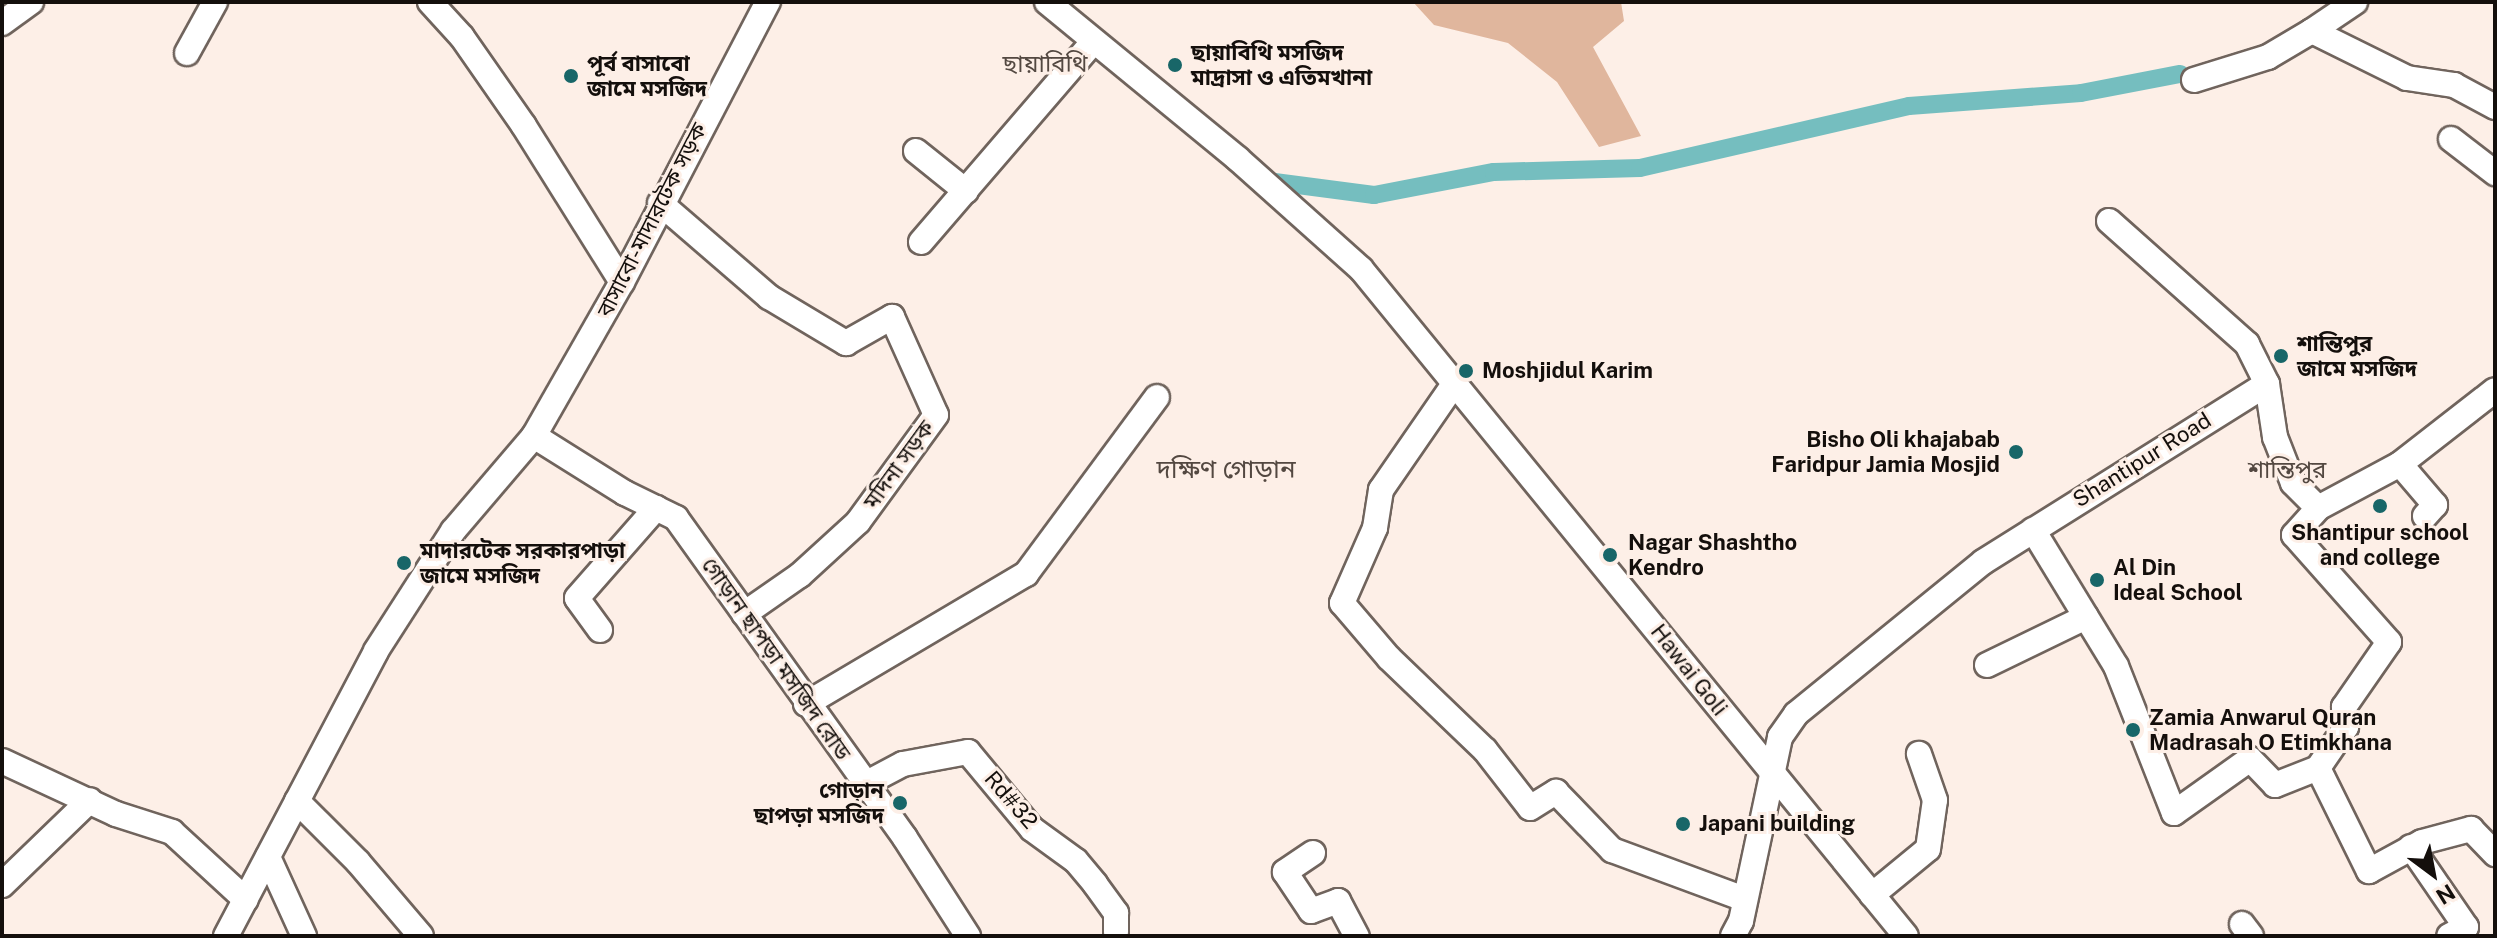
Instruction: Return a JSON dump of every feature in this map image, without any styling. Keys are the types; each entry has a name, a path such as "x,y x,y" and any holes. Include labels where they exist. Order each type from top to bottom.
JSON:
{"street":[{"path":"2,23 31,2"},
{"path":"187,53 215,2"},
{"path":"430,2 462,37 524,126 622,282"},
{"name":"বাসাবো-মাদারটেক সড়ক","path":"226,936 376,651 453,531 534,436 622,282 660,203 768,2"},
{"name":"Hawai Goli","path":"1047,2 1238,159 1327,235 1361,269 1452,387 1603,565 1872,895 1896,933"},
{"path":"2194,80 2268,57 2355,2"},
{"path":"2312,31 2394,73 2454,85 2495,107"},
{"path":"921,242 1093,42"},
{"path":"2451,139 2495,173"},
{"path":"916,151 966,191"},
{"name":"মদিনা সড়ক","path":"660,203 737,265 769,297 846,343 892,317 936,415 858,522 800,575 744,614"},
{"path":"2109,221 2247,344 2267,384 2275,437 2293,483 2318,508"},
{"name":"Shantipur Road","path":"1744,923 1780,737 1796,714 1983,562 2267,384"},
{"path":"1452,387 1381,490 1375,528 1342,603 1389,658 1485,750 1530,808 1556,792 1612,850 1744,923"},
{"path":"2033,530 2116,666 2174,813 2250,759 2275,785 2318,768 2346,727 2344,707 2389,642 2294,535 2318,508 2400,464 2495,390"},
{"path":"806,704 1026,574 1157,397"},
{"name":"গোড়ান ছাপড়া মসজিদ রোড","path":"534,436 676,518 865,784 961,934"},
{"path":"2400,464 2435,505 2425,516"},
{"path":"600,630 577,598 656,508"},
{"path":"1987,665 2086,617"},
{"name":"Rd#32","path":"865,784 910,761 968,752 1032,829 1076,861 1095,884 1116,913 1115,935"},
{"path":"1872,895 1928,849 1935,800 1919,754"},
{"path":"2,761 172,832 246,900"},
{"path":"2318,768 2369,871 2411,847 2471,829 2495,854"},
{"path":"2,885 90,800"},
{"path":"297,801 358,862 421,936"},
{"path":"2411,847 2466,927 2449,936"},
{"path":"1313,853 1285,872 1311,911 1338,901 1357,936"},
{"path":"268,857 304,936"}],"shaded area":[{"path":"1413,2 1621,2 1624,21 1593,47 1641,136 1599,147 1557,82 1508,43 1434,25"}],"waterway":[{"path":"1260,180 1374,195 1494,172 1640,168 1909,106 2081,93 2180,74"}],"place":[{"name":"ছায়াবিথি মসজিদ মাদ্রাসা ও এতিমখানা","path":"1175,65"},
{"name":"পূর্ব বাসাবো জামে মসজিদ","path":"571,76"},
{"name":"শান্তিপুর জামে মসজিদ","path":"2281,356"},
{"name":"Moshjidul Karim","path":"1466,371"},
{"name":"Bisho Oli khajabab Faridpur Jamia Mosjid","path":"2016,452"},
{"name":"Shantipur school and college","path":"2380,506"},
{"name":"Nagar Shashtho Kendro","path":"1610,555"},
{"name":"মাদারটেক সরকারপাড়া জামে মসজিদ","path":"404,563"},
{"name":"Al Din Ideal School","path":"2097,580"},
{"name":"Zamia Anwarul Quran Madrasah O Etimkhana","path":"2133,730"},
{"name":"গোড়ান ছাপড়া মসজিদ","path":"900,803"},
{"name":"Japani building","path":"1683,824"}],"district":[{"name":"ছায়াবিথি","path":"1045,64"},
{"name":"দক্ষিণ গোড়ান","path":"1226,469"},
{"name":"শান্তিপুর","path":"2287,470"}]}
